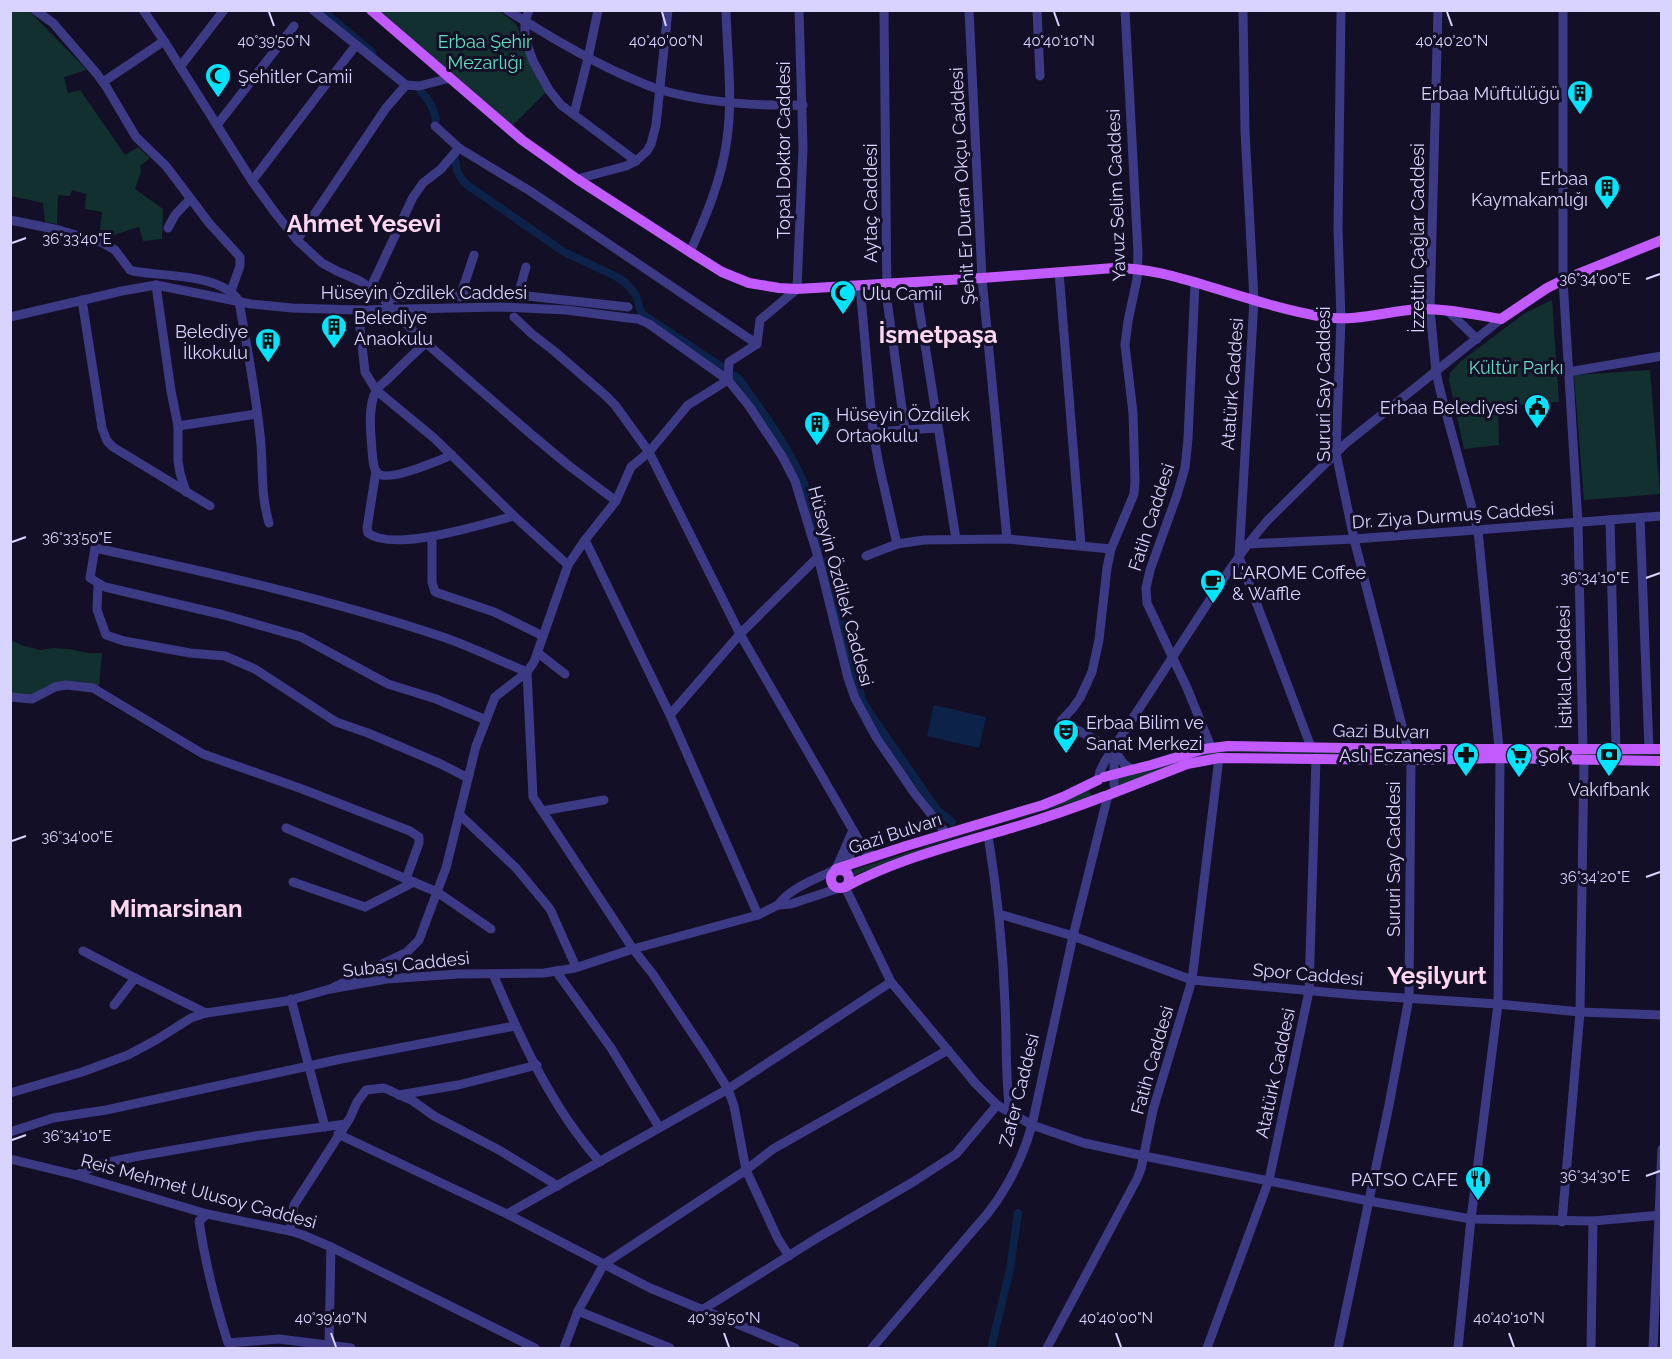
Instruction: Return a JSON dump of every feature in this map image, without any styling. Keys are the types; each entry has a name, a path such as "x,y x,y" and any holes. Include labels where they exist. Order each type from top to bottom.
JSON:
{"main road":[{"path":"370,10 522,140 690,252 722,272 749,283 797,289 1138,268 1285,309 1325,317 1358,318 1430,309 1501,319 1563,280 1662,240"},
{"name":"Gazi Bulvarı","path":"1409,754 1311,747 1211,747 1133,770 1107,785 1038,820 894,863 842,887 834,885 831,880 832,874 875,856 946,833 1107,785 1209,759 1499,753 1582,748 1662,749"},
{"name":"Gazi Bulvarı","path":"1499,753 1584,760 1662,761"},
{"name":"Gazi Bulvarı","path":"842,887 849,882 844,869"}],"street":[{"path":"35,10 53,23 103,82 136,137 166,166 209,223 240,257 240,266 231,291"},
{"path":"143,10 252,181 297,240 330,268 371,287 426,343 568,465 616,501"},
{"path":"180,67 224,10"},
{"path":"314,10 406,85 418,86 450,78"},
{"path":"507,10 588,58 660,90 729,102 758,105 802,105"},
{"path":"529,10 525,21 525,38 540,76 555,99 636,161"},
{"path":"574,114 598,10"},
{"path":"578,179 636,161 651,144 656,125 668,10"},
{"path":"690,252 717,186 726,148 729,102 726,10"},
{"name":"Topal Doktor Caddesi","path":"797,289 802,193 799,10"},
{"name":"Aytaç Caddesi","path":"884,10 887,284 891,332 905,430"},
{"name":"Şehit Er Duran Okçu Caddesi","path":"969,10 982,278 1007,539"},
{"path":"1037,10 1040,76"},
{"name":"Yavuz Selim Caddesi","path":"1114,750 1061,721 1080,698 1092,672 1096,658 1111,549 1131,500 1136,481 1134,413 1125,345 1125,334 1138,268 1125,10"},
{"name":"Atatürk Caddesi","path":"1243,10 1245,131 1254,300 1239,557 1311,747"},
{"name":"Sururi Say Caddesi","path":"1338,1348 1409,998 1409,754 1354,539 1335,453 1341,319 1338,228 1341,10"},
{"name":"İzzettin Çağlar Caddesi","path":"1438,10 1430,309 1436,372 1478,530 1499,753 1498,1004 1471,1219 1458,1348"},
{"name":"İstiklal Caddesi","path":"1563,10 1563,280 1578,523 1582,748"},
{"path":"217,124 294,26"},
{"path":"103,82 164,41"},
{"path":"252,181 353,49"},
{"path":"297,240 386,108 406,85"},
{"path":"435,126 459,148 530,191 757,344"},
{"path":"371,287 413,197 423,183 441,169 459,148"},
{"path":"168,228 190,199"},
{"path":"10,220 59,230 103,243 115,250 133,271 204,281 231,291 239,302 257,414 261,446 262,494 268,523"},
{"path":"460,297 474,255"},
{"path":"518,296 526,267"},
{"path":"1059,272 1081,545"},
{"path":"915,282 956,539"},
{"name":"Fatih Caddesi","path":"1195,283 1185,468 1146,588 1151,612 1173,657 1211,747"},
{"path":"156,285 178,426 178,461 186,492"},
{"name":"Hüseyin Özdilek Caddesi","path":"10,317 156,285 239,302 292,308 547,309 638,319 649,324 728,380 769,434 795,481 818,557 848,678 860,709 915,794 946,833"},
{"path":"860,285 873,432 897,544"},
{"path":"757,344 760,320 797,289"},
{"name":"Hüseyin Özdilek Caddesi","path":"384,299 518,296 628,307"},
{"path":"82,300 104,436 124,455 210,506"},
{"path":"358,310 364,372 376,390 423,428 568,565"},
{"path":"1448,311 1477,339"},
{"path":"514,317 605,395 649,452 741,634 865,850 875,856"},
{"path":"1107,785 1103,765 1248,544 1291,496 1335,453 1501,319"},
{"path":"426,343 376,390 372,403 371,428 376,471 368,533 375,537 393,540 432,536 514,516"},
{"path":"330,989 407,952 419,940 446,868 476,746 495,697 527,672 538,653 568,565 616,501 631,467 649,452 688,405 728,380 729,362 757,344"},
{"path":"1568,372 1662,356"},
{"path":"178,426 257,414"},
{"path":"873,432 937,428"},
{"path":"376,471 383,476 399,473 426,466 452,455"},
{"name":"Dr. Ziya Durmuş Caddesi","path":"1248,544 1354,539 1662,516"},
{"path":"1640,518 1649,748"},
{"path":"1610,520 1616,748"},
{"path":"432,536 432,582 435,592 494,612 543,636"},
{"path":"866,556 897,544 956,539 1007,539 1111,549"},
{"path":"585,540 670,715 758,915"},
{"path":"486,720 436,699 388,684 301,637 224,615 105,587 90,578 95,548 240,579 342,606 446,638 527,672"},
{"path":"670,715 741,634 818,557"},
{"path":"98,583 97,610 106,635 124,641 190,653 225,656 255,669 336,722 368,733 468,778"},
{"path":"538,653 564,674"},
{"path":"527,672 533,797 728,1089 734,1106 746,1170 778,1239 789,1256"},
{"path":"10,697 32,699 55,687 66,685 93,688 203,754 302,789 410,831 419,837 410,880 364,907 293,882"},
{"path":"1114,750 1124,764 1133,770"},
{"path":"1107,785 1114,750"},
{"name":"Fatih Caddesi","path":"1047,1348 1137,1179 1144,1156 1153,1110 1192,980 1219,758"},
{"name":"Atatürk Caddesi","path":"1207,1348 1269,1180 1309,991 1316,758"},
{"path":"1562,1222 1580,1012 1584,760"},
{"name":"Zafer Caddesi","path":"872,1348 996,1202 1016,1167 1028,1139 1107,785"},
{"path":"542,811 604,800"},
{"path":"459,814 516,868 550,909 576,967"},
{"path":"286,828 437,892 491,929"},
{"path":"844,869 854,830"},
{"path":"844,869 854,830"},
{"path":"988,835 999,914 1005,1003 1006,1076 1010,1113"},
{"name":"Subaşı Caddesi","path":"778,905 792,891 844,869"},
{"path":"842,887 891,982 997,1105 1032,1125 1084,1143 1144,1156 1471,1219 1562,1222 1661,1215"},
{"name":"Subaşı Caddesi","path":"10,1093 82,1072 128,1055 191,1018 206,1013 291,999 330,989 387,979 556,971 758,915 778,905 791,904 842,887"},
{"name":"Spor Caddesi","path":"999,914 1073,936 1192,980 1580,1012 1662,1015"},
{"path":"83,951 206,1013"},
{"path":"556,971 611,1048 659,1127"},
{"path":"493,974 515,1026 537,1065 576,1133 600,1162"},
{"path":"114,1005 135,978"},
{"path":"507,1214 728,1089 891,982"},
{"path":"291,999 325,1127"},
{"path":"10,1132 53,1118 106,1110 341,1059 515,1026"},
{"path":"564,1348 578,1311 604,1264 746,1170 772,1149 948,1050"},
{"path":"399,1095 458,1085 537,1065"},
{"path":"290,1231 294,1206 366,1090 384,1088 413,1101 434,1116 499,1150 558,1186"},
{"path":"702,1310 956,1154 997,1105"},
{"path":"76,1175 100,1164 139,1156 255,1136 346,1124"},
{"path":"338,1134 507,1214 650,1288 795,1348"},
{"path":"1653,1348 1661,1215 1662,1149"},
{"name":"Reis Mehmet Ulusoy Caddesi","path":"10,1159 76,1175 207,1214 303,1234 535,1348"},
{"path":"207,1214 199,1221 202,1240 207,1269 228,1342 279,1339 351,1348"},
{"path":"1591,1348 1593,1221"},
{"path":"329,1345 332,1247"},
{"path":"578,1311 670,1348"}],"green space":[{"path":"11,10 29,11 87,70 64,77 68,93 80,90 125,155 138,147 150,158 140,166 141,172 135,189 163,209 162,239 143,241 139,227 99,237 102,212 85,209 86,194 72,190 70,196 58,195 57,224 45,222 43,203 11,196"},
{"name":"Erbaa Şehir Mezarlığı","path":"377,11 499,11 518,28 531,66 546,92 511,127"},
{"name":"Kültür Parkı","path":"1552,300 1559,402 1498,406 1499,445 1464,449 1449,380 1450,373 1460,362 1525,313"},
{"path":"1650,370 1660,494 1584,500 1574,375"},
{"path":"11,640 40,650 53,648 102,653 99,686 84,682 62,682 29,696 11,694"},
{"path":"1236,750 1662,754 1394,755 1232,752 1220,753 1119,785 1118,778 1212,752"},
{"path":"1089,790 1092,796 941,843 853,876 851,871 1031,814"}],"water":[{"path":"934,705 986,717 979,748 927,736"}],"waterway":[{"path":"322,10 372,52"},
{"path":"421,92 431,105 436,121"},
{"path":"455,159 458,172 466,184 564,252 625,282 636,295 641,313 722,367"},
{"path":"735,376 774,428 797,467 809,497 822,548"},
{"path":"826,561 862,700 937,810 952,822"},
{"path":"991,1348 1010,1269 1018,1213"}],"place":[{"name":"Şehitler Camii","path":"218,99"},
{"name":"Erbaa Müftülüğü","path":"1580,116"},
{"name":"Erbaa Kaymakamlığı","path":"1607,211"},
{"name":"Ulu Camii","path":"843,316"},
{"name":"Belediye Anaokulu","path":"334,350"},
{"name":"Belediye İlkokulu","path":"268,364"},
{"name":"Erbaa Belediyesi","path":"1537,430"},
{"name":"Hüseyin Özdilek Ortaokulu","path":"817,447"},
{"name":"L'AROME Coffee & Waffle","path":"1213,605"},
{"name":"Erbaa Bilim ve Sanat Merkezi","path":"1066,755"},
{"name":"Aslı Eczanesi","path":"1466,778"},
{"name":"Vakıfbank","path":"1609,778"},
{"name":"Şok","path":"1519,779"},
{"name":"PATSO CAFE","path":"1478,1202"}],"district":[{"name":"Ahmet Yesevi","path":"364,223"},
{"name":"İsmetpaşa","path":"938,334"},
{"name":"Mimarsinan","path":"176,908"},
{"name":"Yeşilyurt","path":"1437,975"}]}
